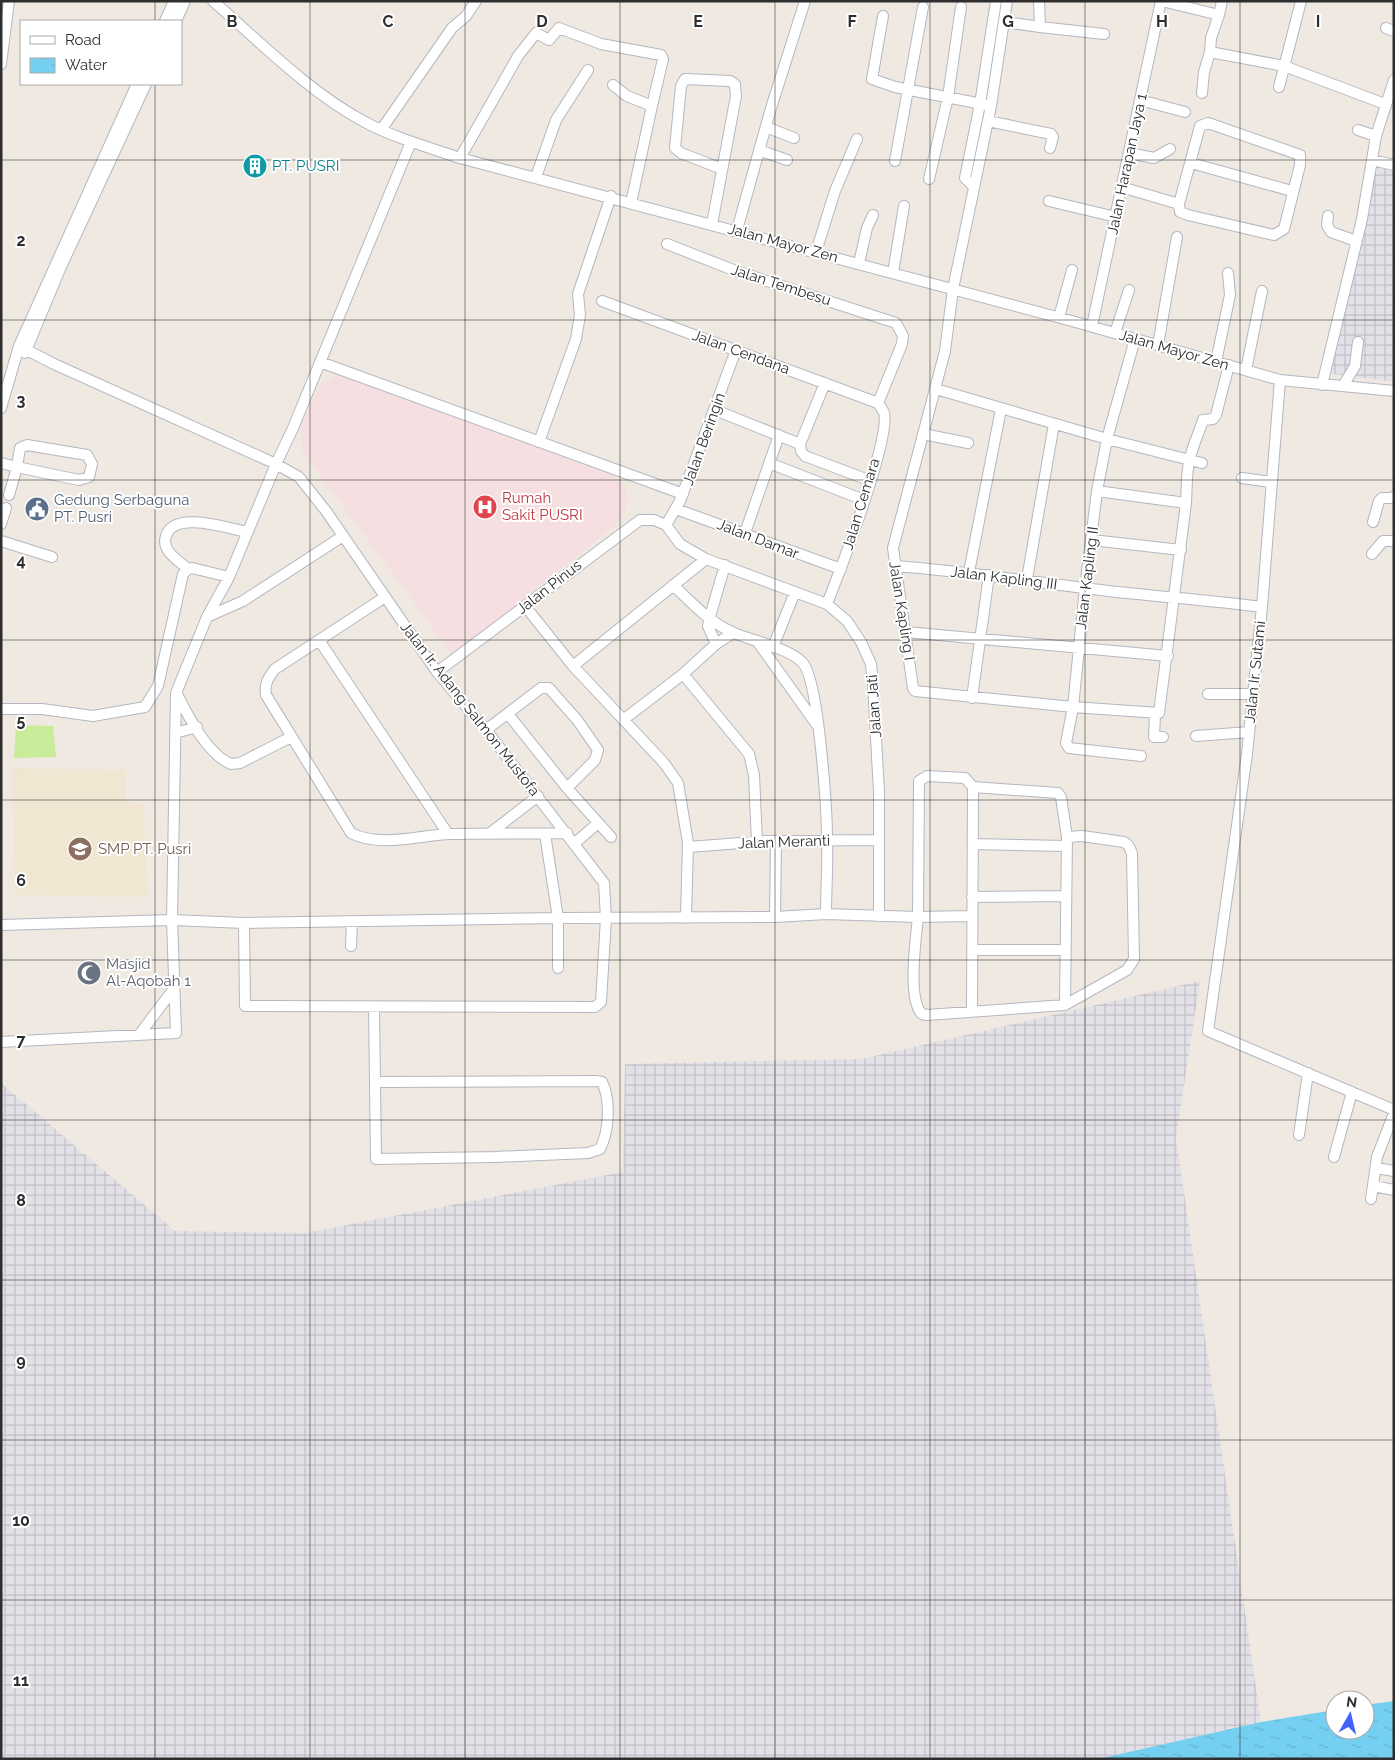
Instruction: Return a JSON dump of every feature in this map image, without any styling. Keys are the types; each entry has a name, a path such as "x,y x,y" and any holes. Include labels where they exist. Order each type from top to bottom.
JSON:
{"street":[{"path":"1,64 9,1"},
{"path":"165,20 174,1"},
{"path":"176,20 185,1"},
{"name":"Jalan Mayor Zen","path":"213,1 321,94 363,121 411,142 460,158 536,176 1059,317 1280,380 1394,391"},
{"path":"381,130 452,28 466,16 476,1"},
{"path":"737,230 759,150 805,1"},
{"path":"986,105 996,1"},
{"path":"974,187 965,178 986,105 1005,22 1007,1"},
{"path":"1039,1 1040,27"},
{"name":"Jalan Harapan Jaya 1","path":"1092,326 1162,1 1219,15"},
{"path":"1202,93 1211,38 1222,1"},
{"path":"1279,87 1301,1"},
{"path":"894,161 909,90 922,7"},
{"path":"929,179 948,98 961,7"},
{"path":"883,16 872,79 909,90 986,105"},
{"path":"1005,22 1104,34"},
{"path":"460,158 518,56 536,33 549,40 559,28 601,44 661,55 664,59 631,203"},
{"path":"1210,52 1284,66 1385,104"},
{"path":"536,176 556,120 588,70"},
{"path":"712,224 736,96 735,84 730,81 685,79 681,86 675,148 680,153 722,169"},
{"path":"1322,385 1356,241 1376,136 1394,80"},
{"path":"24,347 137,85"},
{"path":"1,408 14,368 146,85"},
{"path":"613,85 627,96 652,106"},
{"path":"1140,100 1185,112"},
{"name":"Jalan Kapling I","path":"986,105 988,121 953,289 945,351 893,548 915,691 972,698 1155,714"},
{"path":"988,121 1051,134 1053,137 1050,148"},
{"path":"1208,123 1300,155 1300,165 1292,191 1284,230 1274,235 1180,212 1180,204 1191,163 1200,126 1208,123"},
{"path":"766,127 794,138"},
{"path":"1358,130 1376,136"},
{"path":"816,252 835,191 857,139"},
{"path":"1,1042 176,1033 172,920 176,693 276,464 294,428 411,142"},
{"path":"1129,153 1154,158 1170,149"},
{"path":"759,150 786,160"},
{"path":"1372,160 1394,165"},
{"path":"1191,163 1292,191"},
{"path":"1121,187 1180,204"},
{"path":"539,442 576,339 580,315 578,294 611,196"},
{"path":"1049,201 1116,217"},
{"path":"893,273 904,206"},
{"path":"859,263 867,228 873,215"},
{"path":"1328,216 1327,225 1331,232 1356,241"},
{"path":"1158,345 1177,237"},
{"name":"Jalan Tembesu","path":"667,244 736,271 896,323 903,336 902,344 878,403"},
{"path":"1059,317 1072,270"},
{"path":"1216,362 1230,295 1228,273"},
{"path":"1115,333 1129,290"},
{"path":"1246,370 1262,291"},
{"name":"Jalan Cendana","path":"602,301 878,403"},
{"name":"Jalan Kapling II","path":"1135,339 1107,439 1098,491 1085,588 1073,707 1066,746 1086,751 1141,756"},
{"path":"1343,386 1355,366 1358,342"},
{"name":"Jalan Ir. Adang Salmon Mustofa","path":"24,347 54,364 276,464 299,477 343,536 437,672 486,730 604,883 606,918 601,1002 595,1007 245,1006 244,923"},
{"name":"Jalan Beringin","path":"666,525 683,494 736,350"},
{"path":"320,362 683,494"},
{"path":"1163,737 1154,737 1155,714 1160,712 1168,656 1181,550 1189,461 1202,420 1213,419 1216,415 1229,365"},
{"name":"Jalan Ir. Sutami","path":"1280,380 1262,607 1249,732 1208,1031 1308,1073"},
{"path":"825,383 800,444 805,456 870,481"},
{"path":"936,389 1107,439 1202,463"},
{"name":"Jalan Cemara","path":"827,604 864,500 881,439 884,414 878,403"},
{"path":"969,572 1002,409"},
{"path":"715,410 800,444"},
{"path":"1027,579 1054,424"},
{"path":"923,434 968,444"},
{"path":"745,534 778,435"},
{"path":"1,464 17,468 85,480 89,477 92,464 87,455 27,445 20,448 17,468 9,495"},
{"path":"769,463 864,500"},
{"path":"1242,478 1271,482"},
{"path":"1098,491 1186,503"},
{"path":"1373,522 1379,501 1382,498 1394,497"},
{"path":"1,524 6,508"},
{"name":"Jalan Damar","path":"676,509 841,569"},
{"name":"Jalan Pinus","path":"437,672 640,520 654,520 666,525"},
{"path":"228,577 188,569 166,550 164,540 168,529 177,523 202,523 247,532"},
{"name":"Jalan Jati","path":"666,525 680,544 706,559 827,604 847,621 860,642 871,664 879,792 878,916"},
{"path":"208,617 244,601 343,536"},
{"path":"1092,540 1181,550"},
{"path":"1,541 52,557"},
{"path":"1372,554 1383,541 1394,541"},
{"path":"573,666 706,559"},
{"path":"716,644 710,632 709,620 725,565"},
{"name":"Jalan Kapling III","path":"896,566 969,572 1085,588 1175,596 1262,607"},
{"path":"1,709 42,709 94,716 145,707 158,686 178,590 183,574 188,569"},
{"path":"972,698 982,639 989,576"},
{"path":"673,585 709,620 733,633 757,640 801,661 811,677 819,728 827,840 826,914"},
{"path":"773,647 795,592"},
{"path":"385,597 275,669 266,680 266,695 351,833 361,838 374,840 448,834 567,833"},
{"path":"526,606 573,666 664,763 678,783 688,847 686,918"},
{"path":"906,632 1168,656"},
{"path":"623,720 683,674 716,644 733,633"},
{"path":"319,640 448,834"},
{"path":"757,640 819,728"},
{"path":"683,674 749,754 754,775 757,842"},
{"path":"486,730 545,686 550,688 578,721 598,750 598,755 581,777 567,788"},
{"path":"176,693 213,751 231,764 240,763 291,737"},
{"path":"1208,694 1253,694"},
{"path":"508,714 567,788 611,837"},
{"path":"176,733 197,727"},
{"path":"1196,736 1249,732"},
{"path":"972,1011 973,787 965,778 927,776 919,781 918,917 915,961 915,1002 918,1010 927,1015 1065,1005 1127,970 1134,959 1132,853 1124,842 1082,836 1067,841 973,844"},
{"path":"973,787 1060,795 1067,841 1065,1005"},
{"path":"489,834 538,796"},
{"path":"575,843 598,823"},
{"path":"545,834 558,918 558,968"},
{"name":"Jalan Meranti","path":"688,847 776,841 879,840"},
{"path":"775,917 776,841"},
{"path":"972,897 1066,896"},
{"path":"1,925 172,920 244,923 775,917 826,914 918,917 972,916"},
{"path":"351,946 352,922"},
{"path":"972,950 1065,950"},
{"path":"139,1035 173,990"},
{"path":"374,1007 376,1159 495,1158 588,1153 600,1149 605,1140 607,1106 605,1089 602,1082 375,1082"},
{"path":"1299,1135 1308,1073 1394,1111 1377,1157 1371,1199"},
{"path":"1334,1157 1352,1092"},
{"path":"1376,1168 1394,1171"},
{"path":"1373,1186 1394,1190"}],"shaded area":[{"path":"1376,163 1394,165 1394,382 1325,373"},
{"name":"Rumah Sakit PUSRI","path":"336,374 394,392 612,475 624,485 629,500 623,515 613,527 453,656 301,449 301,425 308,409 321,386"},
{"name":"SMP PT. Pusri","path":"13,768 126,770 126,802 144,804 147,897 15,895"},
{"path":"1200,981 1176,1138 1261,1722 1098,1759 1,1759 1,1083 175,1231 305,1233 623,1172 625,1064 862,1059"}],"green space":[{"path":"16,725 53,726 56,757 14,758"}],"water":[{"path":"1394,1701 1394,1759 1098,1759 1261,1722 1325,1712 1325,1740 1375,1740 1375,1704"}],"place":[{"name":"PT. PUSRI","path":"255,166"},
{"name":"Rumah Sakit PUSRI","path":"485,507"},
{"name":"Gedung Serbaguna PT. Pusri","path":"37,509"},
{"name":"SMP PT. Pusri","path":"80,849"},
{"name":"Masjid Al-Aqobah 1","path":"89,973"}]}
